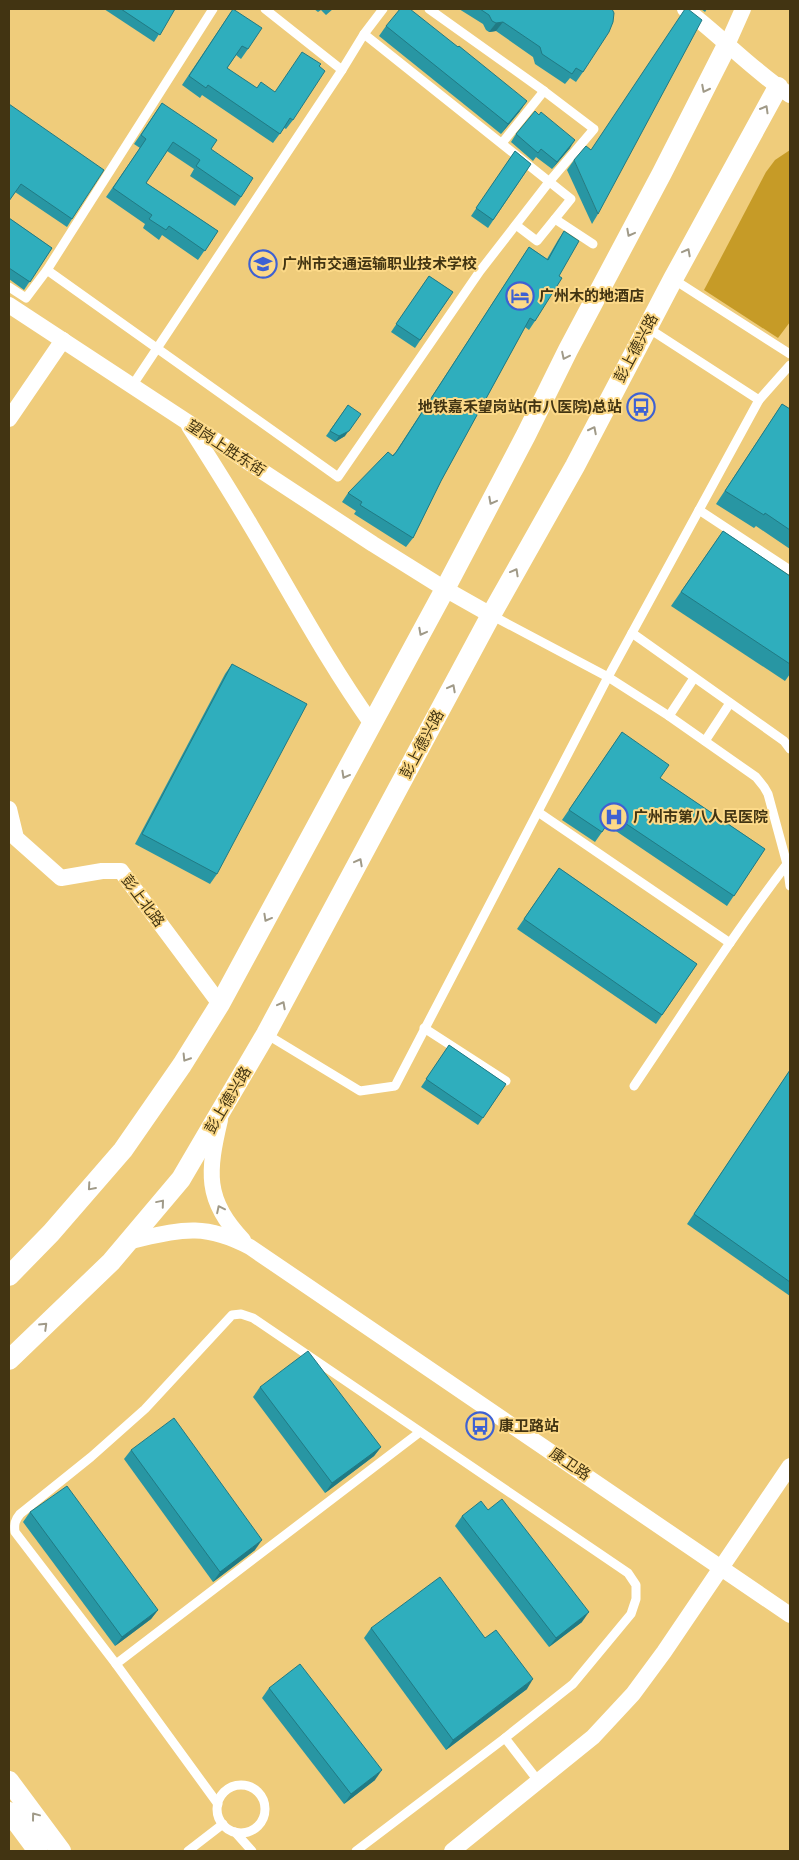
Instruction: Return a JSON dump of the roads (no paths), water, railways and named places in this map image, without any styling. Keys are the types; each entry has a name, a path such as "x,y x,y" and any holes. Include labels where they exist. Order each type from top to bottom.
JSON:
{"street":[{"path":"685,9 706,25 726,45 784,91"},
{"path":"9,1276 51,1233 123,1150 182,1065 220,1004 445,589 526,435 568,350 662,173 743,9"},
{"name":"彭上德兴路","path":"9,1360 111,1262 181,1179 266,1034 491,615 575,466 648,328 672,278 784,91"},
{"name":"望岗上胜东街","path":"9,304 373,544 491,615"},
{"path":"9,419 63,340"},
{"path":"186,422 251,527 324,652 372,724"},
{"name":"彭上北路","path":"9,809 16,838 61,878 102,871 121,871 220,1004"},
{"path":"222,1111 212,1164 215,1198 230,1226 250,1247"},
{"path":"130,1240 188,1230 207,1230 234,1239 250,1247"},
{"name":"康卫路","path":"250,1247 790,1615"},
{"path":"452,1851 593,1737 633,1694 664,1652 790,1466"},
{"path":"9,1781 61,1851"},
{"path":"9,1812 38,1851"}],"lane":[{"path":"9,287 26,298 47,270 213,9"},
{"path":"265,9 342,70"},
{"path":"132,386 364,34 383,9"},
{"path":"47,270 338,476 480,271 549,182 594,129 429,9"},
{"path":"364,34 571,199 537,241 516,225"},
{"path":"502,144 544,91"},
{"path":"555,219 593,244"},
{"path":"672,278 790,354"},
{"path":"648,328 759,400"},
{"path":"266,1034 360,1091 395,1086 608,677 759,400 790,365"},
{"path":"700,510 790,570"},
{"path":"491,615 608,677 669,716 756,777 764,787 788,864 790,886"},
{"path":"632,633 730,703 788,741"},
{"path":"669,716 694,678"},
{"path":"705,742 730,703"},
{"path":"538,812 730,943"},
{"path":"634,1086 730,943 788,864"},
{"path":"424,1028 506,1081"},
{"path":"218,1804 116,1664 16,1532 16,1518 91,1458 145,1409 232,1315 241,1314 253,1318 628,1573 636,1585 636,1599 630,1614 573,1684 356,1851"},
{"path":"116,1664 420,1432"},
{"path":"505,1738 539,1782"},
{"path":"235,1832 248,1832 252,1830 262,1820 265,1808 261,1796 250,1787 242,1785 234,1786 222,1794 218,1804 219,1817 223,1824 235,1832 252,1851"},
{"path":"188,1851 223,1824"}],"place":[{"name":"广州市交通运输职业技术学校","path":"263,264"},
{"name":"广州木的地酒店","path":"520,296"},
{"name":"地铁嘉禾望岗站(市八医院)总站","path":"641,407"},
{"name":"广州市第八人民医院","path":"614,817"},
{"name":"康卫路站","path":"480,1426"}]}
